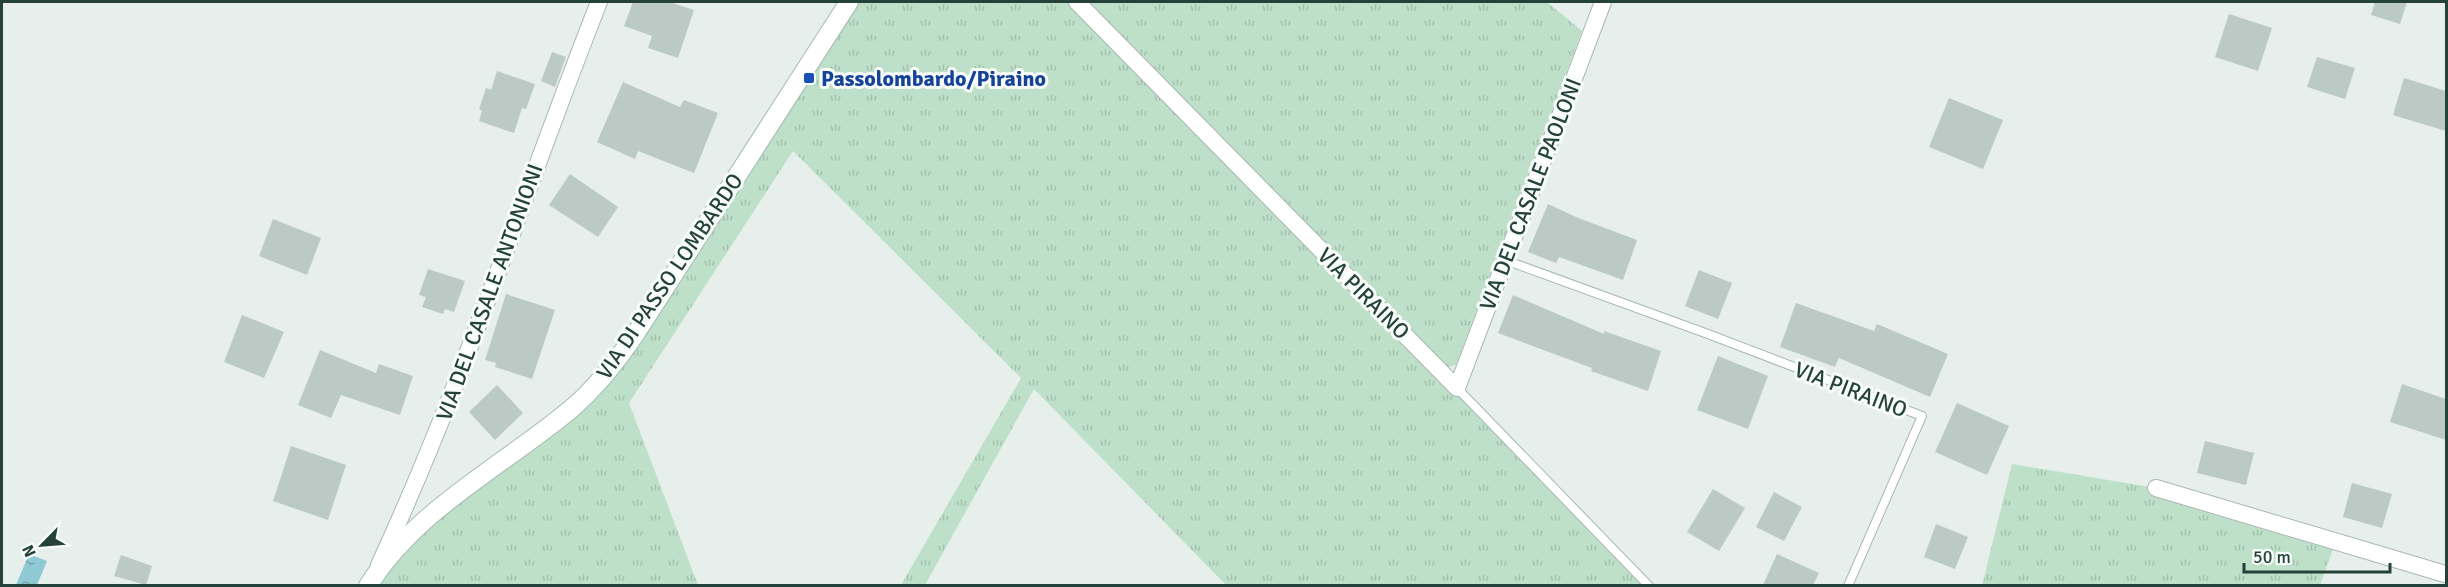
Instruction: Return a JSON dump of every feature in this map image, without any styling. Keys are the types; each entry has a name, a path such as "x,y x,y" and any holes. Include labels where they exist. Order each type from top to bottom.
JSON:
{"street":[{"name":"VIA DEL CASALE ANTONIONI","path":"370,582 405,509 438,429 557,108 599,2"},
{"name":"VIA DI PASSO LOMBARDO","path":"370,582 413,530 566,413 609,371 636,333 849,2"},
{"name":"VIA PIRAINO","path":"1077,2 1457,387"},
{"name":"VIA DEL CASALE PAOLONI","path":"1457,387 1603,2"},
{"path":"2156,488 2445,576"}],"lane":[{"name":"VIA PIRAINO","path":"1505,260 1708,334 1922,416 1848,585"},
{"name":"VIA PIRAINO","path":"1457,387 1649,585"}],"green space":[{"path":"859,2 1071,2 1649,585 1226,585 1034,389 925,585 901,585 1021,378 793,151 629,403 698,585 378,586 427,526 573,420 610,383"},
{"path":"1085,2 1547,2 1582,31 1456,365 1448,367"},
{"path":"2012,464 2156,488 2336,541 2320,585 1982,586"}],"water":[{"path":"29,554 47,561 37,585 16,585"}],"building":[{"path":"633,2 669,2 694,10 678,58 648,48 652,36 624,26"},
{"path":"2375,2 2407,2 2400,24 2371,15"},
{"path":"2229,14 2272,28 2258,71 2215,57"},
{"path":"552,52 566,57 555,87 541,81"},
{"path":"2317,57 2355,68 2345,99 2307,87"},
{"path":"497,71 535,84 526,109 522,108 514,133 479,121 482,111 479,109 486,88 491,90"},
{"path":"2404,78 2446,91 2446,131 2393,115"},
{"path":"623,82 680,107 684,100 718,113 694,173 638,151 635,159 597,142"},
{"path":"1949,98 2003,120 1983,169 1929,147"},
{"path":"570,174 618,207 598,237 549,205"},
{"path":"1548,204 1637,240 1623,280 1559,257 1556,263 1528,252"},
{"path":"273,219 321,238 307,275 259,256"},
{"path":"428,269 465,281 454,312 445,309 443,314 422,307 426,297 419,295"},
{"path":"1699,270 1732,283 1718,319 1685,306"},
{"path":"506,294 555,310 532,379 495,367 496,363 485,360"},
{"path":"1513,295 1604,334 1604,331 1661,351 1648,391 1591,371 1592,368 1498,333"},
{"path":"1796,303 1874,331 1877,324 1948,354 1930,397 1839,358 1835,367 1780,347"},
{"path":"242,315 284,332 264,378 224,362"},
{"path":"320,350 376,373 379,364 413,376 400,415 341,395 331,418 298,405"},
{"path":"1718,356 1768,376 1748,429 1697,410"},
{"path":"2402,384 2446,399 2446,440 2390,422"},
{"path":"497,385 523,413 495,440 469,412"},
{"path":"1957,403 2009,426 1987,475 1935,452"},
{"path":"2205,441 2254,453 2246,485 2197,473"},
{"path":"291,446 346,465 328,520 273,501"},
{"path":"2352,483 2392,494 2382,528 2343,517"},
{"path":"1713,489 1745,508 1719,551 1687,532"},
{"path":"1774,492 1802,507 1784,541 1756,527"},
{"path":"1936,524 1968,537 1955,569 1924,557"},
{"path":"1777,554 1819,573 1813,585 1763,585"},
{"path":"121,555 152,566 146,585 114,576"}],"place":[{"name":"Passolombardo/Piraino","path":"809,78"}]}
